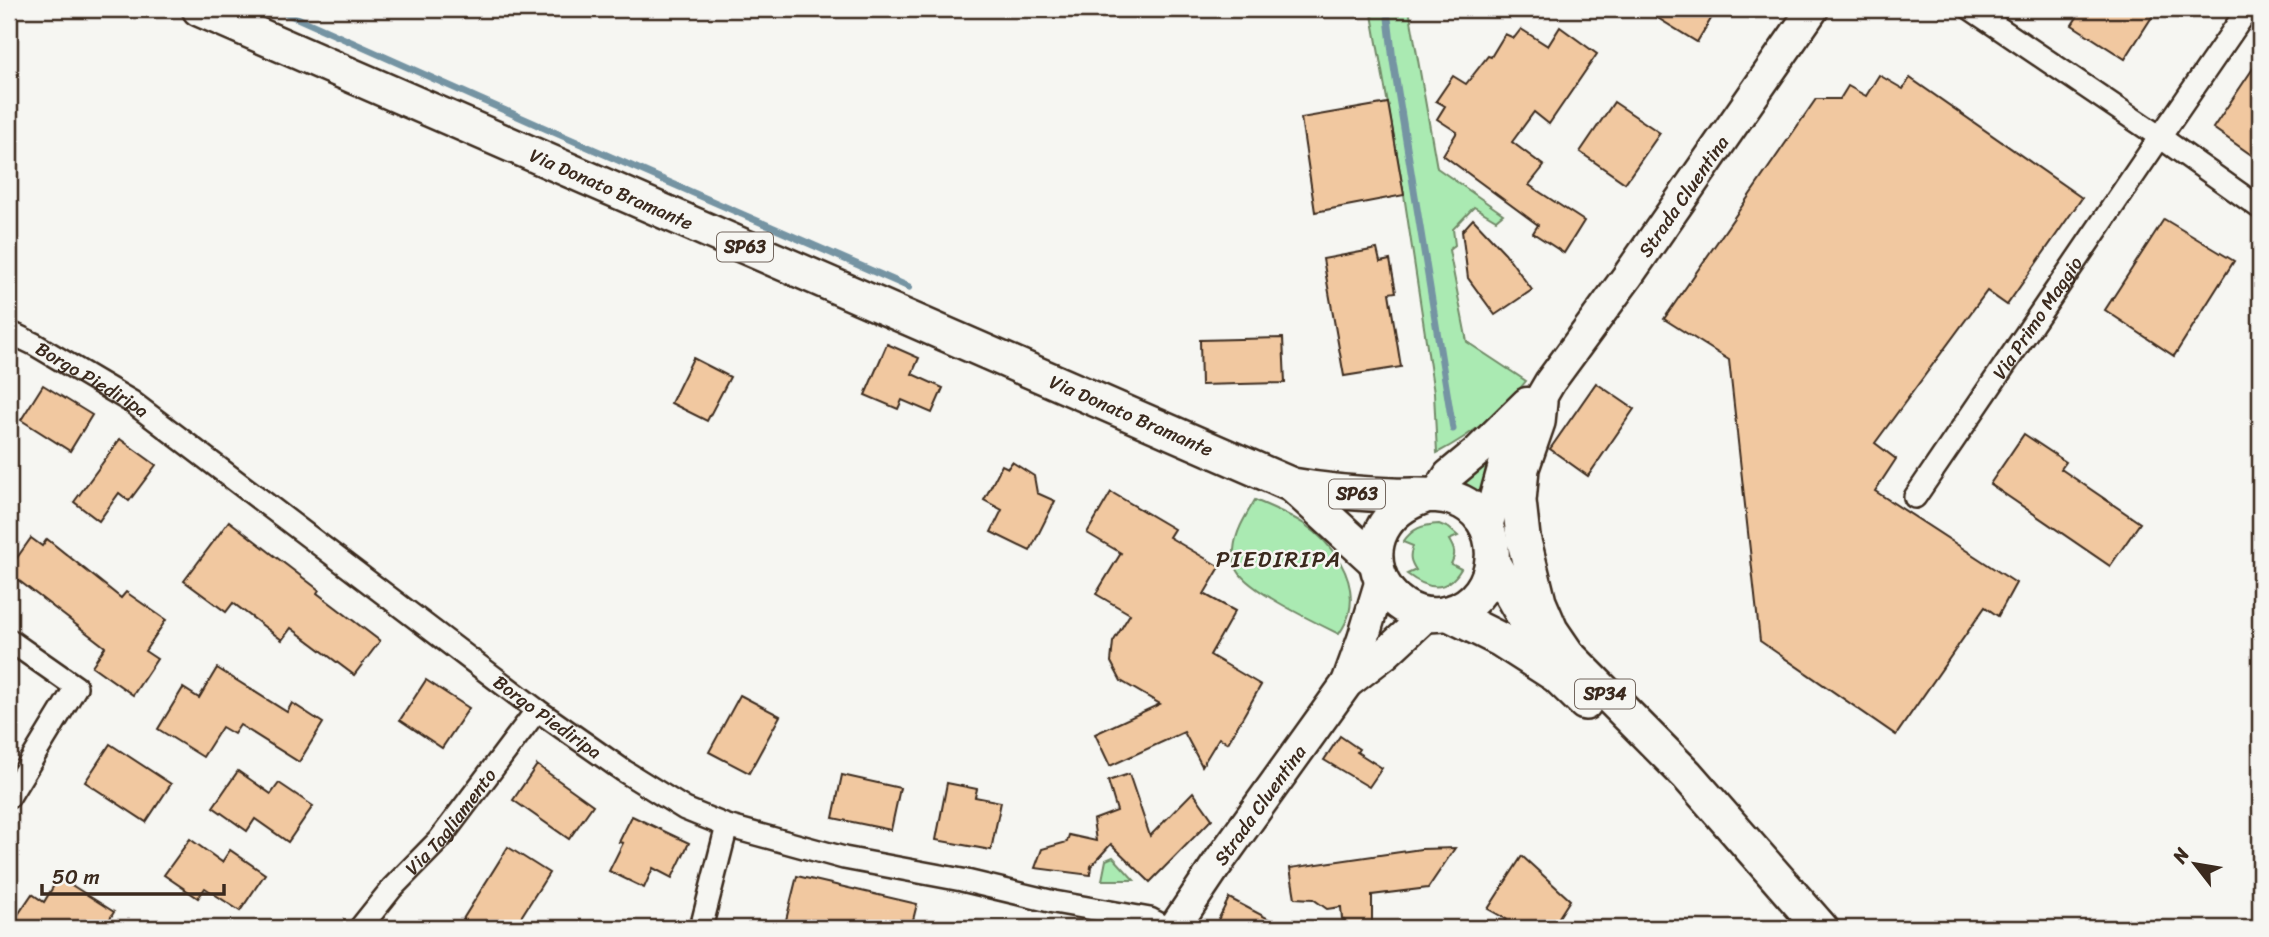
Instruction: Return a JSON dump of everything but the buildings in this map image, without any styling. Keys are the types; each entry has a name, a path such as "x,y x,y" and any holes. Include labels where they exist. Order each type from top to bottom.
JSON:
{"main road":[{"name":"Via Donato Bramante","path":"199,9 1292,485 1349,494 1429,496"},
{"name":"Strada Cluentina","path":"1487,527 1504,465 1545,391 1622,285 1813,9"},
{"name":"Strada Cluentina","path":"1429,496 1449,475 1545,391"},
{"name":"SP34","path":"1545,391 1538,422 1522,468 1519,501 1523,537 1539,601 1551,630 1568,655 1687,775 1819,928"},
{"name":"Via Donato Bramante","path":"1292,485 1378,571"},
{"path":"1429,496 1452,498 1466,504 1478,514 1487,527 1493,545 1493,564 1488,581 1478,595 1464,606 1438,613 1409,608 1392,597 1378,571 1376,544 1382,527 1392,513 1406,503 1429,496"},
{"name":"SP34","path":"1493,564 1557,676"},
{"name":"Strada Cluentina","path":"1174,928 1347,682 1363,639 1378,571"},
{"name":"Strada Cluentina","path":"1347,682 1438,613"},
{"name":"SP34","path":"1438,613 1501,640 1557,676 1819,928"}],"street":[{"path":"1971,9 2260,208"},
{"name":"Via Primo Maggio","path":"1915,498 2248,9"},
{"name":"Borgo Piediripa","path":"9,332 132,402 537,710 624,771 685,809 727,826 856,860 962,880 1054,902 1150,919 1167,928"},
{"path":"9,640 76,687 9,797"},
{"name":"Via Tagliamento","path":"360,928 392,888 439,840 537,710"},
{"path":"701,928 727,826"}],"green space":[{"path":"1371,9 1409,9 1437,168 1503,214 1496,220 1474,207 1453,229 1455,245 1449,250 1467,342 1526,381 1507,403 1485,422 1437,453 1434,393 1404,195"},
{"path":"1483,462 1495,468 1485,498 1463,481"},
{"path":"1255,500 1304,524 1333,551 1350,587 1348,617 1339,634 1269,597 1255,588 1238,571 1234,558 1236,537"},
{"path":"1439,524 1458,536 1449,540 1454,552 1451,564 1461,569 1443,586 1429,586 1407,574 1416,570 1411,558 1413,546 1403,542 1418,528"},
{"path":"1113,857 1134,880 1102,880 1106,860"}],"waterway":[{"path":"277,9 909,287"},
{"path":"1387,9 1393,61 1453,429"}],"district":[{"name":"PIEDIRIPA","path":"1279,559"}]}
